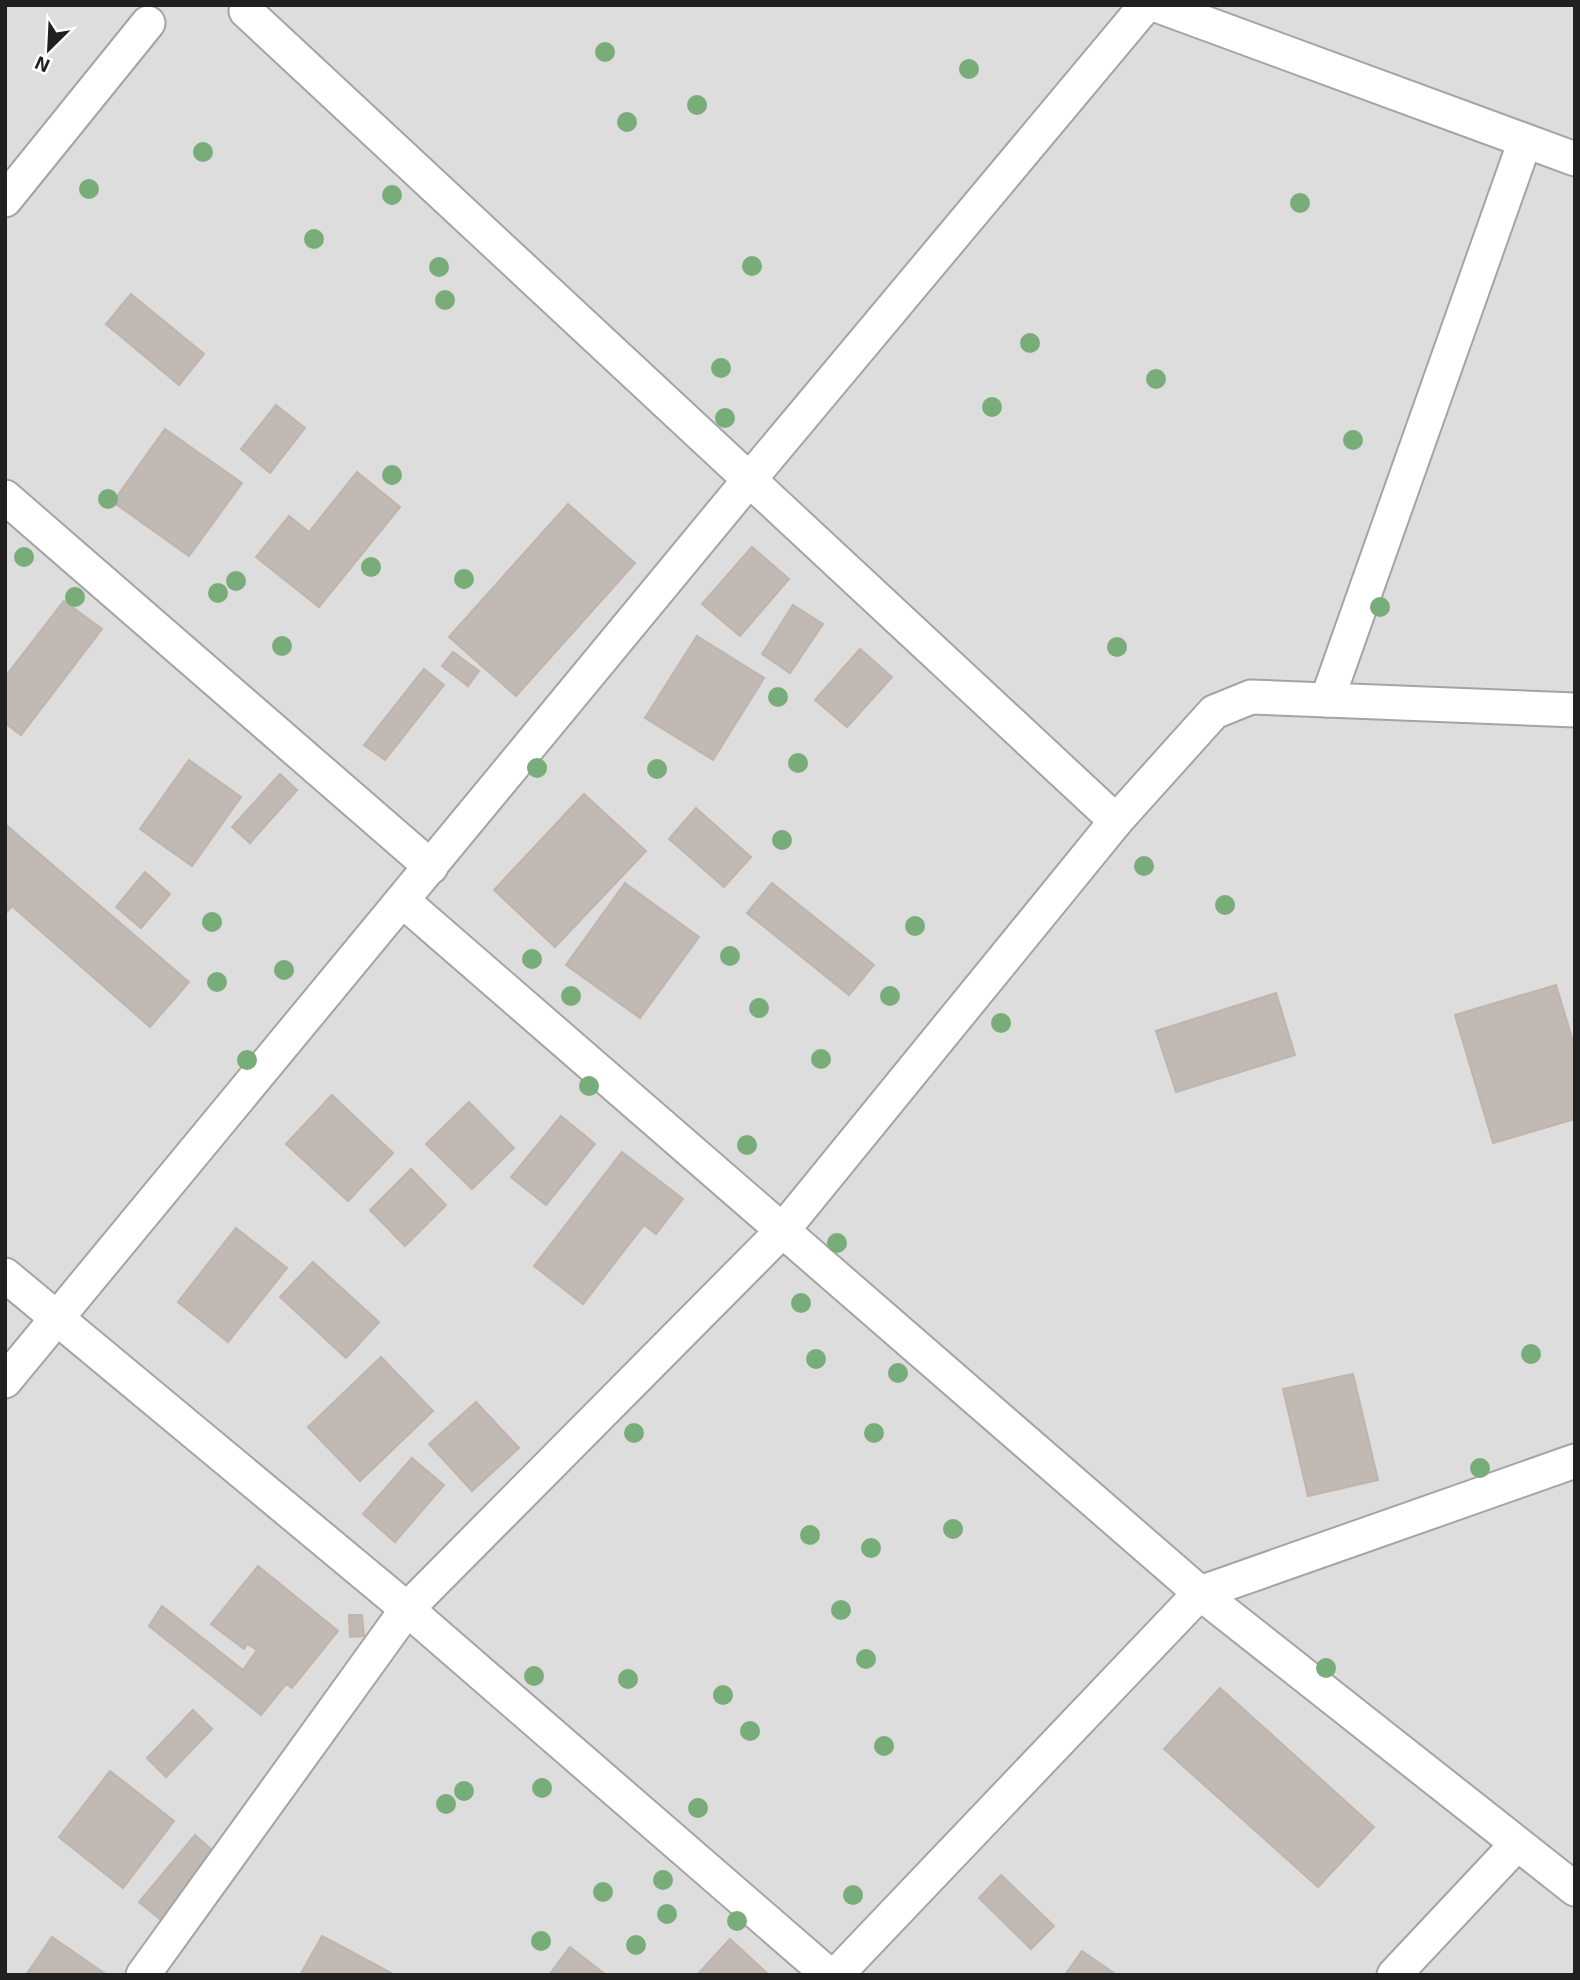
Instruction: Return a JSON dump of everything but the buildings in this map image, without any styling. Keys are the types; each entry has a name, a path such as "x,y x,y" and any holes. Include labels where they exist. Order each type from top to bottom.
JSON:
{"street":[{"path":"5,1381 749,480 1146,5"},
{"path":"1156,5 1575,159"},
{"path":"246,10 1116,821"},
{"path":"5,200 148,23"},
{"path":"1327,700 1525,141"},
{"path":"5,497 431,867"},
{"path":"143,1975 407,1609 782,1231 1116,821 1214,712 1251,697 1575,710"},
{"path":"403,901 1200,1593 1574,1887"},
{"path":"5,1275 407,1609 829,1975"},
{"path":"836,1975 1200,1593 1575,1461"},
{"path":"1394,1975 1517,1844"}],"shaded area":[{"path":"5,5 1575,5 1575,1975 5,1975"}]}
